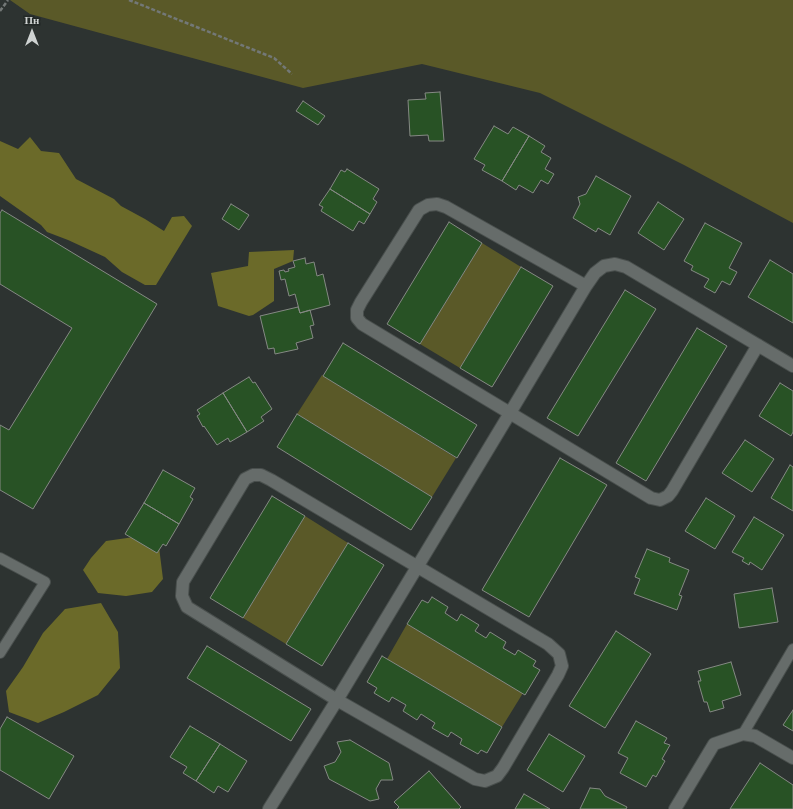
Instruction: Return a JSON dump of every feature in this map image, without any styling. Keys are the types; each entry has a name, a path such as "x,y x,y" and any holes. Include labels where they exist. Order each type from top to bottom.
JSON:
{"street":[{"path":"586,286 446,207 437,204 428,205 419,210 361,302 357,310 357,318 362,324 651,498 660,500 668,496 672,491 758,345"},
{"path":"269,809 418,567 595,273 604,266 615,264 626,267 793,366"},
{"path":"252,475 261,475 271,480 548,644 559,654 562,666 558,676 503,768 497,776 485,781 475,779 337,700 187,607 182,596 183,582 245,480 252,475"},
{"path":"675,809 714,744 743,734 755,736 793,758"}],"lane":[{"path":"0,558 45,582 0,653"},
{"path":"743,734 793,649"}],"path":[{"path":"0,11 8,0"},
{"path":"129,0 274,58 292,74"}],"shaded area":[{"path":"10,0 793,0 793,223 684,165 540,93 422,64 303,88 30,14"},
{"path":"30,137 41,151 59,153 76,179 114,199 121,206 164,231 172,217 184,216 192,226 156,285 145,285 122,272 105,257 47,232 41,225 0,196 0,141 18,149"},
{"path":"482,243 521,267 460,368 420,344"},
{"path":"294,250 293,261 274,269 274,301 253,315 249,316 218,306 211,273 248,266 249,252"},
{"path":"322,375 456,458 432,497 297,414"},
{"path":"305,516 348,543 286,644 243,618"},
{"path":"134,537 159,547 163,579 152,592 126,596 98,593 83,570 106,541"},
{"path":"101,603 118,632 120,668 98,695 38,723 9,712 6,691 23,667 43,633 65,609"},
{"path":"407,624 523,693 502,727 387,659"}],"building":[{"path":"440,92 444,141 429,141 428,135 410,136 408,100 426,99 425,93"},
{"path":"303,101 325,116 318,125 296,111"},
{"path":"494,126 508,134 513,127 529,136 502,181 482,170 485,165 474,159"},
{"path":"529,136 545,146 541,152 551,158 545,169 554,174 548,184 541,180 533,193 519,185 516,190 502,181"},
{"path":"347,169 379,189 373,199 377,202 370,214 330,189 341,170 345,172"},
{"path":"596,176 631,196 610,235 598,228 596,232 573,218 580,204 578,197 586,194"},
{"path":"330,189 370,214 364,224 359,221 353,231 321,211 323,207 319,205"},
{"path":"658,202 684,219 664,250 638,233"},
{"path":"231,204 249,215 239,230 222,219"},
{"path":"2,210 157,304 33,509 0,490 0,425 9,430 72,328 0,284 0,213"},
{"path":"449,222 482,243 420,344 387,324"},
{"path":"705,223 742,243 729,268 737,272 730,285 722,281 715,293 704,287 709,279 691,270 693,266 684,261"},
{"path":"305,258 306,264 314,262 317,276 323,274 330,305 300,313 295,294 289,296 285,279 281,280 279,271 289,271 288,269 295,267 293,261"},
{"path":"770,260 793,274 793,323 748,297"},
{"path":"521,267 553,286 492,387 460,368"},
{"path":"625,290 656,309 578,436 547,418"},
{"path":"298,307 300,313 310,310 314,325 310,326 313,338 296,343 298,349 275,354 274,348 268,349 260,316"},
{"path":"697,328 727,346 646,481 616,463"},
{"path":"343,343 477,425 457,458 323,376"},
{"path":"249,377 253,383 255,382 272,409 261,417 264,421 247,432 223,393"},
{"path":"780,383 793,391 793,432 791,436 759,416"},
{"path":"223,393 247,432 230,442 228,438 217,445 204,426 203,427 197,416 200,414 197,410"},
{"path":"297,414 432,497 411,530 277,447"},
{"path":"745,440 774,459 752,492 722,473"},
{"path":"560,458 607,485 529,617 482,590"},
{"path":"790,465 793,467 793,511 771,498"},
{"path":"163,470 195,488 190,497 193,499 179,524 144,503"},
{"path":"272,496 305,516 243,618 210,598"},
{"path":"706,498 735,516 715,549 685,531"},
{"path":"144,503 179,524 166,546 163,544 157,553 125,534"},
{"path":"754,517 784,535 762,570 750,562 749,565 742,561 744,558 732,552"},
{"path":"348,543 384,565 322,666 286,644"},
{"path":"647,549 670,558 669,562 689,570 679,595 682,596 677,610 634,594 640,579 635,577"},
{"path":"772,588 778,622 739,628 734,594"},
{"path":"432,597 448,607 445,613 457,621 461,614 479,625 475,631 486,638 490,632 506,642 503,648 515,655 518,650 536,661 533,666 540,670 525,695 407,624 422,600 428,603"},
{"path":"616,631 651,654 605,728 569,706"},
{"path":"207,646 311,709 291,741 187,678"},
{"path":"382,656 502,727 487,753 481,750 478,754 460,744 462,739 451,732 448,737 432,728 435,723 421,714 417,720 403,711 406,705 392,697 389,702 374,693 377,688 367,682"},
{"path":"731,662 741,695 722,701 724,708 710,712 707,702 704,702 698,681 701,681 698,671"},
{"path":"793,710 793,731 783,725"},
{"path":"7,717 74,756 49,799 0,770 0,729"},
{"path":"636,721 667,738 664,743 670,745 662,759 665,761 656,777 653,775 646,787 620,773 628,758 618,753"},
{"path":"190,726 220,744 196,781 183,773 187,767 170,757"},
{"path":"549,734 585,756 563,792 527,770"},
{"path":"350,740 389,763 393,780 381,780 376,789 379,799 370,801 329,779 324,766 335,762 341,752 337,742"},
{"path":"220,744 247,761 228,792 218,786 214,793 196,781"},
{"path":"760,763 793,785 793,809 730,809"},
{"path":"429,771 461,807 459,809 397,809 399,807 394,802"},
{"path":"590,788 600,789 605,796 627,807 626,809 580,809"},
{"path":"524,794 550,809 515,809"}]}
